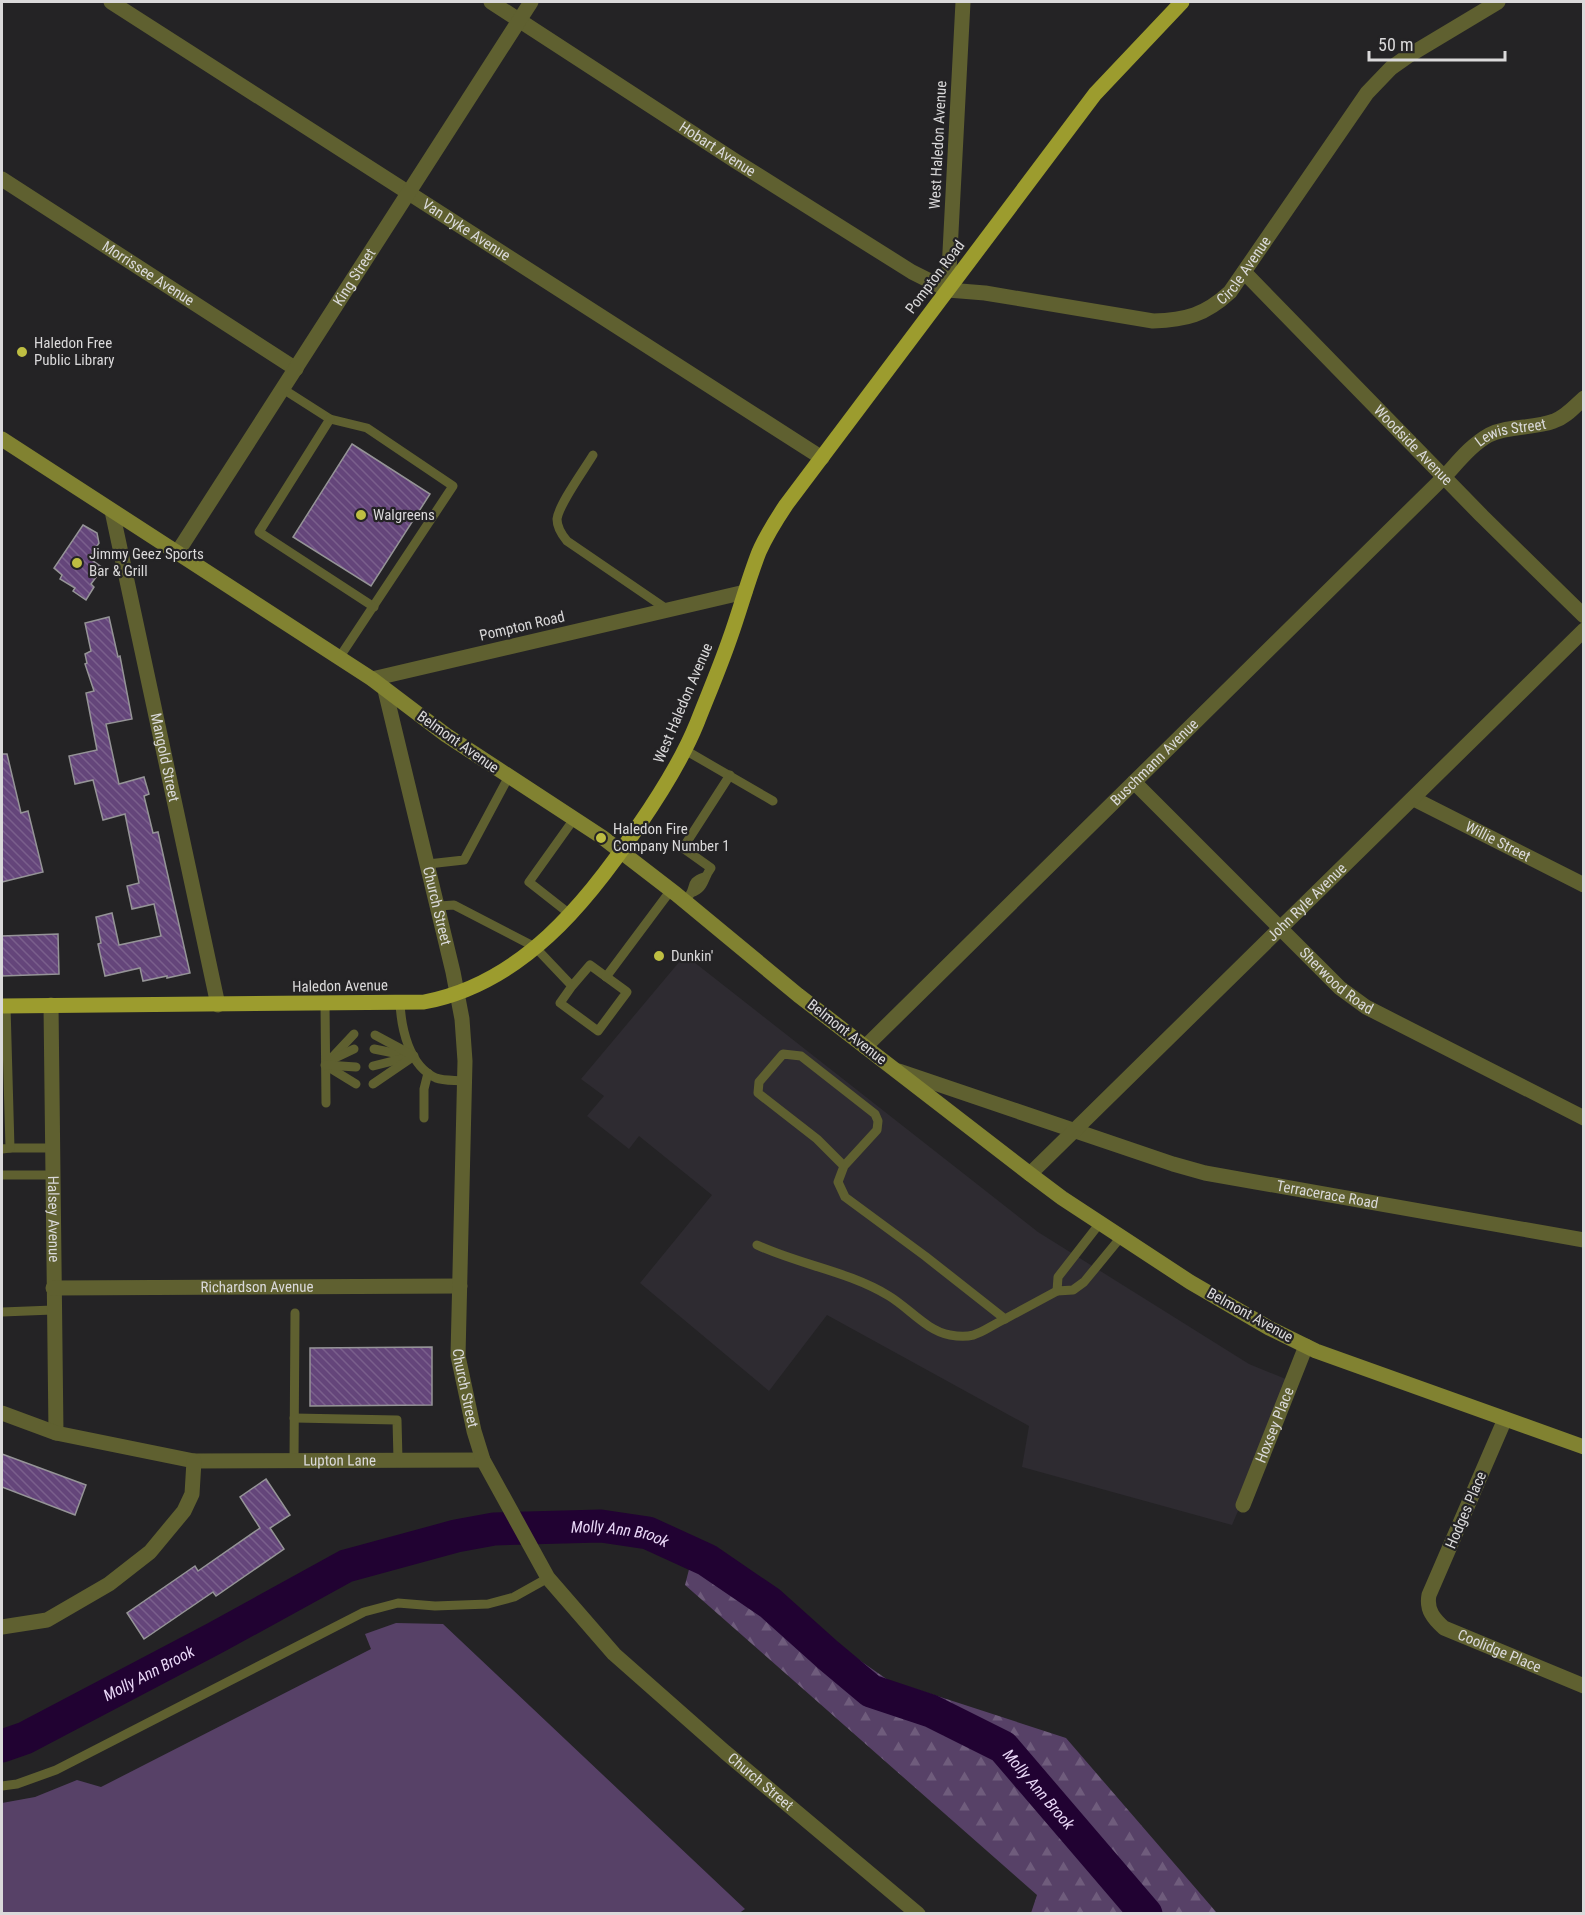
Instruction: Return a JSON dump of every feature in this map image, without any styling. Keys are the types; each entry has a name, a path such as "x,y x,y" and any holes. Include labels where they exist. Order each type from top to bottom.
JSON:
{"main road":[{"name":"Pompton Road","path":"745,592 760,551 772,527 822,458 1095,94 1182,2"},
{"name":"Belmont Avenue","path":"2,439 372,679 446,735 574,819 671,890 688,897 865,1047 1062,1198 1121,1237 1231,1307 1306,1346 1383,1376 1584,1447"},
{"name":"West Haledon Avenue","path":"621,852 686,750 729,640 745,592"},
{"name":"Haledon Avenue","path":"4,1006 424,1002 457,993 492,976 535,947 571,915 602,880 621,852"}],"street":[{"name":"Van Dyke Avenue","path":"111,2 822,458"},
{"name":"Hobart Avenue","path":"491,2 737,162 912,272 948,290"},
{"name":"King Street","path":"177,553 531,2"},
{"name":"West Haledon Avenue","path":"948,290 963,2"},
{"name":"Circle Avenue","path":"948,290 985,293 1154,321 1176,320 1197,315 1215,306 1230,292 1367,93 1391,68 1498,2"},
{"name":"Morrissee Avenue","path":"2,179 296,369"},
{"name":"Woodside Avenue","path":"1244,272 1444,477 1584,616"},
{"name":"Lewis Street","path":"1444,477 1471,447 1490,435 1554,421 1565,416 1584,399"},
{"name":"Buschmann Avenue","path":"865,1047 1444,477"},
{"name":"Mangold Street","path":"112,511 218,1005"},
{"name":"Pompton Road","path":"372,679 745,592"},
{"name":"John Ryle Avenue","path":"1030,1174 1584,630"},
{"name":"Church Street","path":"386,690 439,906 462,1019 464,1081 458,1356 474,1431 483,1460 548,1578 614,1654 918,1914"},
{"name":"Sherwood Road","path":"1134,782 1340,988 1366,1007 1584,1118"},
{"name":"Willie Street","path":"1413,799 1584,885"},
{"name":"Halsey Avenue","path":"51,1005 56,1432"},
{"name":"Belmont Avenue","path":"896,1071 1075,1130"},
{"name":"Terracerace Road","path":"1075,1130 1205,1173 1584,1240"},
{"name":"Richardson Avenue","path":"53,1288 460,1286"},
{"name":"Hoxsey Place","path":"1243,1505 1306,1346"},
{"name":"Lupton Lane","path":"2,1413 56,1432 194,1461 483,1460"},
{"name":"Hodges Place","path":"1428,1601 1506,1419"},
{"path":"2,1627 47,1620 109,1584 150,1552 184,1511 192,1494 194,1461"},
{"name":"Coolidge Place","path":"1428,1601 1435,1621 1444,1628 1584,1686"}],"lane":[{"path":"283,389 330,419 367,428 453,486 339,658"},
{"path":"330,419 258,532 374,607"},
{"path":"593,455 561,508 557,520 559,532 567,541 675,609"},
{"path":"686,750 772,801"},
{"path":"688,897 704,885 704,877 711,867 683,848 730,775"},
{"path":"428,864 464,860 509,776"},
{"path":"571,915 529,882 574,819"},
{"path":"606,977 671,890"},
{"path":"439,906 454,905 535,947 572,986"},
{"path":"590,965 627,992 598,1031 560,1002 572,986 590,965"},
{"path":"400,1002 401,1022 414,1056 428,1073 437,1078 464,1081"},
{"path":"325,1004 326,1103"},
{"path":"4,1006 6,1148 52,1148"},
{"path":"325,1065 354,1034"},
{"path":"375,1035 414,1056"},
{"path":"325,1065 340,1054 354,1048"},
{"path":"374,1049 414,1056"},
{"path":"844,1166 817,1139 758,1093 759,1082 783,1054 801,1056 875,1114 877,1130 844,1166 838,1182 845,1197 1005,1319"},
{"path":"373,1066 414,1056"},
{"path":"374,1084 414,1056"},
{"path":"325,1065 356,1067"},
{"path":"325,1065 356,1084"},
{"path":"424,1118 424,1089 428,1073"},
{"path":"2,1175 52,1175"},
{"path":"1057,1291 1058,1277 1100,1223"},
{"path":"757,1245 781,1256 840,1273 888,1296 936,1331 974,1337 1057,1291 1073,1290 1084,1282 1121,1237"},
{"path":"2,1312 53,1310"},
{"path":"294,1460 295,1313"},
{"path":"294,1418 397,1419 398,1460"},
{"path":"2,1785 17,1784 56,1770 364,1612 398,1603 435,1606 488,1604 514,1597 548,1578"}],"shaded area":[{"path":"685,955 1038,1232 1249,1364 1293,1382 1232,1525 1022,1467 1029,1426 827,1315 769,1391 640,1283 712,1195 639,1136 629,1149 587,1116 604,1096 581,1079"}],"green space":[{"path":"695,1546 888,1680 1066,1738 1217,1913 1031,1913 1037,1895 685,1585"},
{"path":"396,1623 443,1624 745,1909 738,1914 2,1913 2,1803 35,1797 77,1780 101,1787 371,1649 365,1634"}],"building":[{"name":"Walgreens","path":"352,444 430,494 371,586 293,537"},
{"name":"Jimmy Geez Sports Bar & Grill","path":"83,525 97,533 99,543 89,558 103,568 91,584 94,587 86,600 73,591 75,588 60,579 62,575 54,568"},
{"path":"109,617 118,657 120,656 132,719 106,724 119,784 144,777 149,794 144,796 153,833 158,832 190,973 167,978 167,976 143,981 140,968 105,976 98,944 101,943 96,917 112,913 119,945 161,936 154,904 132,909 127,886 139,883 125,814 103,820 93,780 75,784 69,756 97,750 86,693 94,691 85,664 87,663 85,654 91,651 85,623"},
{"path":"2,754 7,754 21,813 28,811 43,872 2,882"},
{"path":"58,934 59,974 2,976 2,936"},
{"path":"432,1347 432,1405 310,1406 310,1348"},
{"path":"2,1454 86,1485 75,1515 2,1487"},
{"path":"266,1479 290,1515 270,1528 284,1549 216,1596 213,1592 144,1639 127,1613 195,1566 198,1571 260,1528 240,1497"}],"waterway":[{"name":"Molly Ann Brook","path":"2,1746 25,1738 346,1566 456,1536 494,1529 601,1526 648,1533 707,1560 770,1603 871,1691 931,1711 1003,1747 1146,1914"}],"place":[{"name":"Haledon Free Public Library","path":"22,352"},
{"name":"Walgreens","path":"361,515"},
{"name":"Jimmy Geez Sports Bar & Grill","path":"77,563"},
{"name":"Haledon Fire Company Number 1","path":"601,838"},
{"name":"Dunkin'","path":"659,956"}]}
